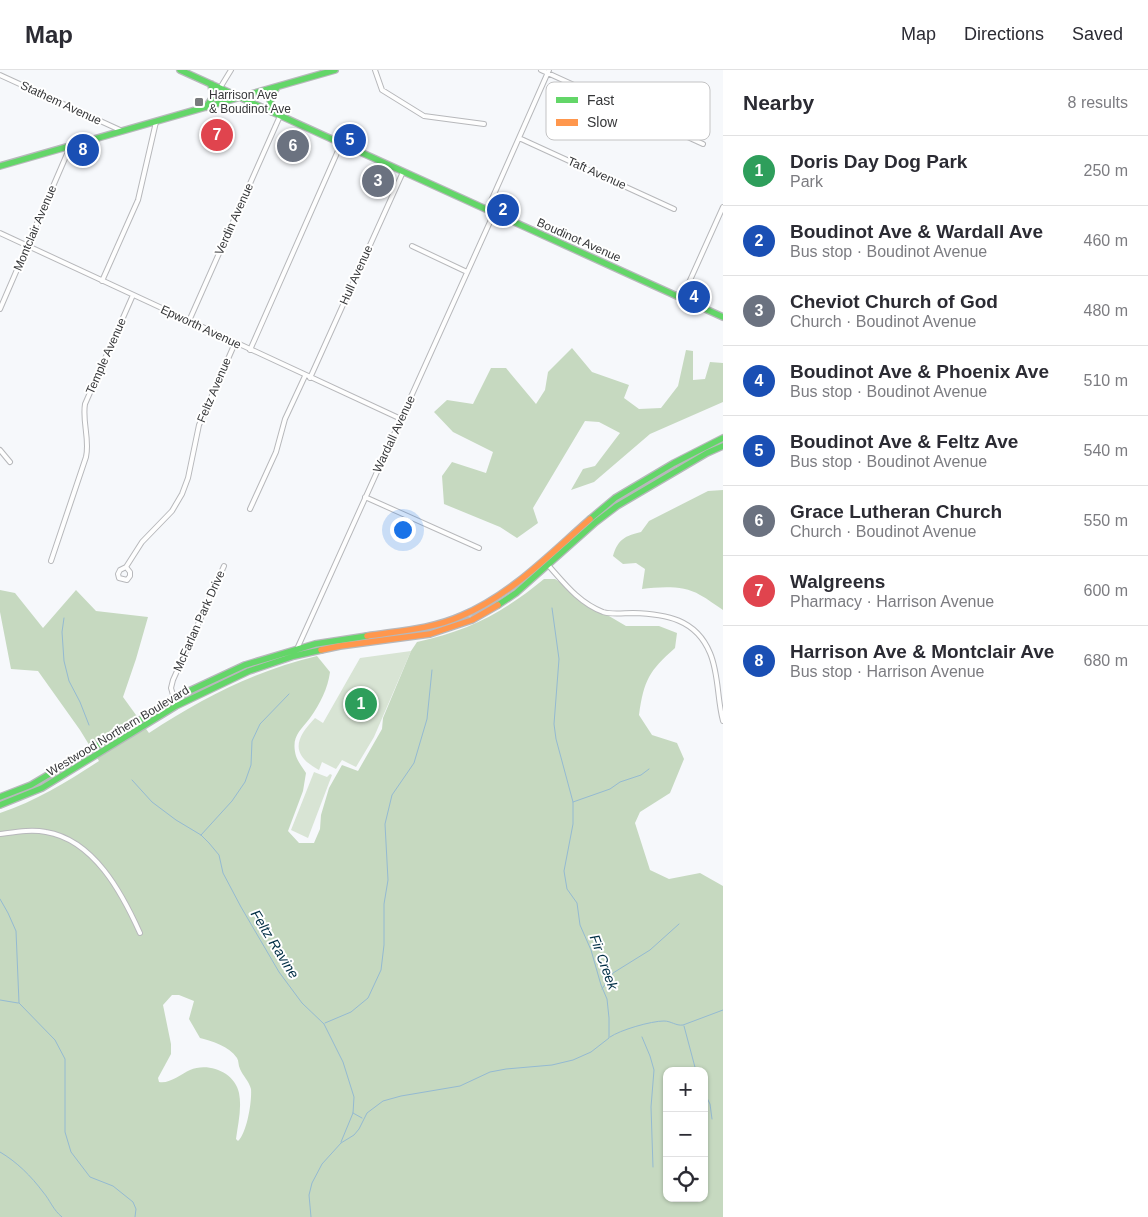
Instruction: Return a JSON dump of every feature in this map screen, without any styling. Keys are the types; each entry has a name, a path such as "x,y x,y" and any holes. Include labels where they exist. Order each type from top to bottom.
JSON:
{"main road":[{"name":"Boudinot Avenue","path":"180,70 723,317"},
{"path":"0,166 335,70"},
{"path":"206,108 213,97 211,84"},
{"path":"272,112 271,96 278,86"},
{"name":"Westwood Northern Boulevard","path":"0,805 42,788 175,703 187,692 245,665 297,648 420,628 462,616 500,595 615,498 681,459 723,438"},
{"name":"Westwood Northern Boulevard","path":"0,797 31,785 175,703 249,671 294,656 340,646 415,637 444,630 472,620 499,605 530,582 596,522 617,506 707,453 723,446"}],"street":[{"path":"0,75 2,70"},
{"path":"220,88 231,70"},
{"path":"375,70 382,90 424,116 484,124"},
{"path":"541,70 570,82"},
{"path":"487,210 548,72"},
{"name":"Stathem Avenue","path":"0,75 122,131"},
{"name":"Verdin Avenue","path":"189,321 280,116"},
{"path":"102,281 138,200 156,122"},
{"name":"Taft Avenue","path":"519,138 674,209"},
{"path":"694,140 703,144"},
{"path":"250,350 342,144"},
{"name":"Montclair Avenue","path":"0,309 70,146"},
{"name":"Hull Avenue","path":"250,509 276,452 285,419 308,377 403,172"},
{"path":"682,298 723,207"},
{"name":"Wardall Avenue","path":"294,656 494,213"},
{"name":"Epworth Avenue","path":"0,233 401,419"},
{"path":"412,246 467,272"},
{"name":"Temple Avenue","path":"51,561 86,457 88,444 84,420 85,404 133,296"},
{"name":"Feltz Avenue","path":"126,568 139,547 172,511 182,494 188,478 199,425 235,343"},
{"path":"0,450 10,462"},
{"path":"365,498 479,548"},
{"path":"543,560 568,587 590,606 605,612 657,614 674,618 690,626 702,639 710,653 715,670 719,706 723,721"},
{"name":"McFarlan Park Drive","path":"175,703 171,688 173,680 224,566"},
{"path":"0,834 29,830 46,832 66,839 84,850 99,864 109,878 133,917 140,933"}],"green space":[{"path":"572,348 592,372 629,385 624,398 639,409 661,408 678,386 686,350 693,351 693,380 705,379 710,362 723,363 723,402 650,434 594,482 571,490 583,469 595,466 620,433 599,422 585,421 533,508 538,523 517,538 500,527 444,504 442,476 452,462 486,473 493,452 453,432 434,412 447,400 473,404 491,368 506,368 536,404 545,390 548,372"},
{"path":"723,490 723,610 693,592 679,588 642,589 645,569 636,563 623,564 613,556 617,546 623,539 641,532 649,521 708,491"},
{"path":"544,579 555,579 568,587 580,599 626,626 659,626 677,633 675,648 659,663 649,677 643,693 639,715 652,735 677,743 684,759 670,793 640,812 635,823 650,870 669,879 700,873 723,886 723,1217 0,1217 0,813 26,803 51,790 99,761 80,730 38,671 11,669 0,612 0,590 15,593 43,628 76,590 96,611 148,617 123,697 149,733 189,708 230,687 272,669 317,656 330,672 320,702 295,739 296,756 306,773 303,791 288,831 299,843 314,843 320,829 321,815 329,788 342,765 358,771 382,729 383,718 411,651 417,642 469,626 500,611","holes":["172,995 179,995 194,1001 189,1019 200,1038 230,1050 238,1059 239,1068 250,1086 250,1109 244,1131 238,1141 236,1139 240,1110 239,1093 232,1079 226,1074 205,1067 190,1070 171,1080 159,1082 158,1078 171,1054 171,1044 163,1005"]},
{"path":"411,651 374,737 356,767 342,760 336,769 322,762 319,770 303,758 299,746 303,733 315,718 323,723 360,658"},
{"path":"314,772 327,777 330,774 332,775 308,838 291,830"}],"waterway":[{"name":"Fir Creek","path":"311,1217 309,1195 312,1183 322,1164 341,1143 354,1135 367,1113 383,1101 460,1086 490,1072 552,1065 573,1060 591,1052 609,1038 607,999 591,950 580,925 577,903 567,889 564,871 573,824 573,802 556,739 554,724 559,659 552,608"},
{"path":"64,618 62,632 64,661 69,681 89,725"},
{"path":"325,1023 351,1012 368,998 381,970 384,945 384,904 388,880 385,824 392,795 414,763 427,719 432,670"},
{"path":"201,835 232,801 245,782 251,765 252,741 260,724 289,694"},
{"path":"573,802 610,789 620,782 641,775 649,769"},
{"name":"Feltz Ravine","path":"132,780 152,802 176,820 201,835 219,855 223,873 279,972 302,1003 324,1024 343,1062 354,1097 353,1113 341,1142"},
{"path":"0,899 16,931 19,1003"},
{"path":"602,989 613,973 650,950 679,924"},
{"path":"0,1000 18,1003"},
{"path":"19,1003 55,1040 65,1059 65,1132 71,1152 90,1177 113,1186 133,1202 136,1209 135,1217"},
{"path":"610,1037 628,1029 651,1023 664,1021 683,1025 723,1010"},
{"path":"684,1026 695,1067"},
{"path":"642,1037 654,1070 651,1107 653,1167"},
{"path":"708,1100 712,1119"},
{"path":"353,1113 362,1118"},
{"path":"0,1152 29,1175 62,1217"}],"traffic: fast":[{"path":"180,70 723,317"},
{"path":"0,166 335,70"},
{"path":"206,107 213,97 211,84"},
{"path":"272,112 270,99 277,87"},
{"path":"590,519 615,498 674,463 723,438"},
{"path":"498,605 516,593 596,522 617,506 707,453 723,446"},
{"path":"0,797 31,785 187,692 245,665 315,644 367,636"},
{"path":"0,805 42,788 176,706 249,671 294,656 321,650"}],"traffic: slow":[{"path":"367,636 439,624 479,607 497,597 529,573 590,519"},
{"path":"321,650 430,634 472,620 498,605"}],"place":[{"name":"Harrison Ave & Boudinot Ave","path":"199,102"},
{"name":"Walgreens","path":"217,135"},
{"name":"Boudinot Ave & Feltz Ave","path":"350,140"},
{"name":"Grace Lutheran Church","path":"293,146"},
{"name":"Harrison Ave & Montclair Ave","path":"83,150"},
{"name":"Cheviot Church of God","path":"378,181"},
{"name":"Boudinot Ave & Wardall Ave","path":"503,210"},
{"name":"Boudinot Ave & Phoenix Ave","path":"694,297"},
{"name":"Doris Day Dog Park","path":"361,704"}]}
